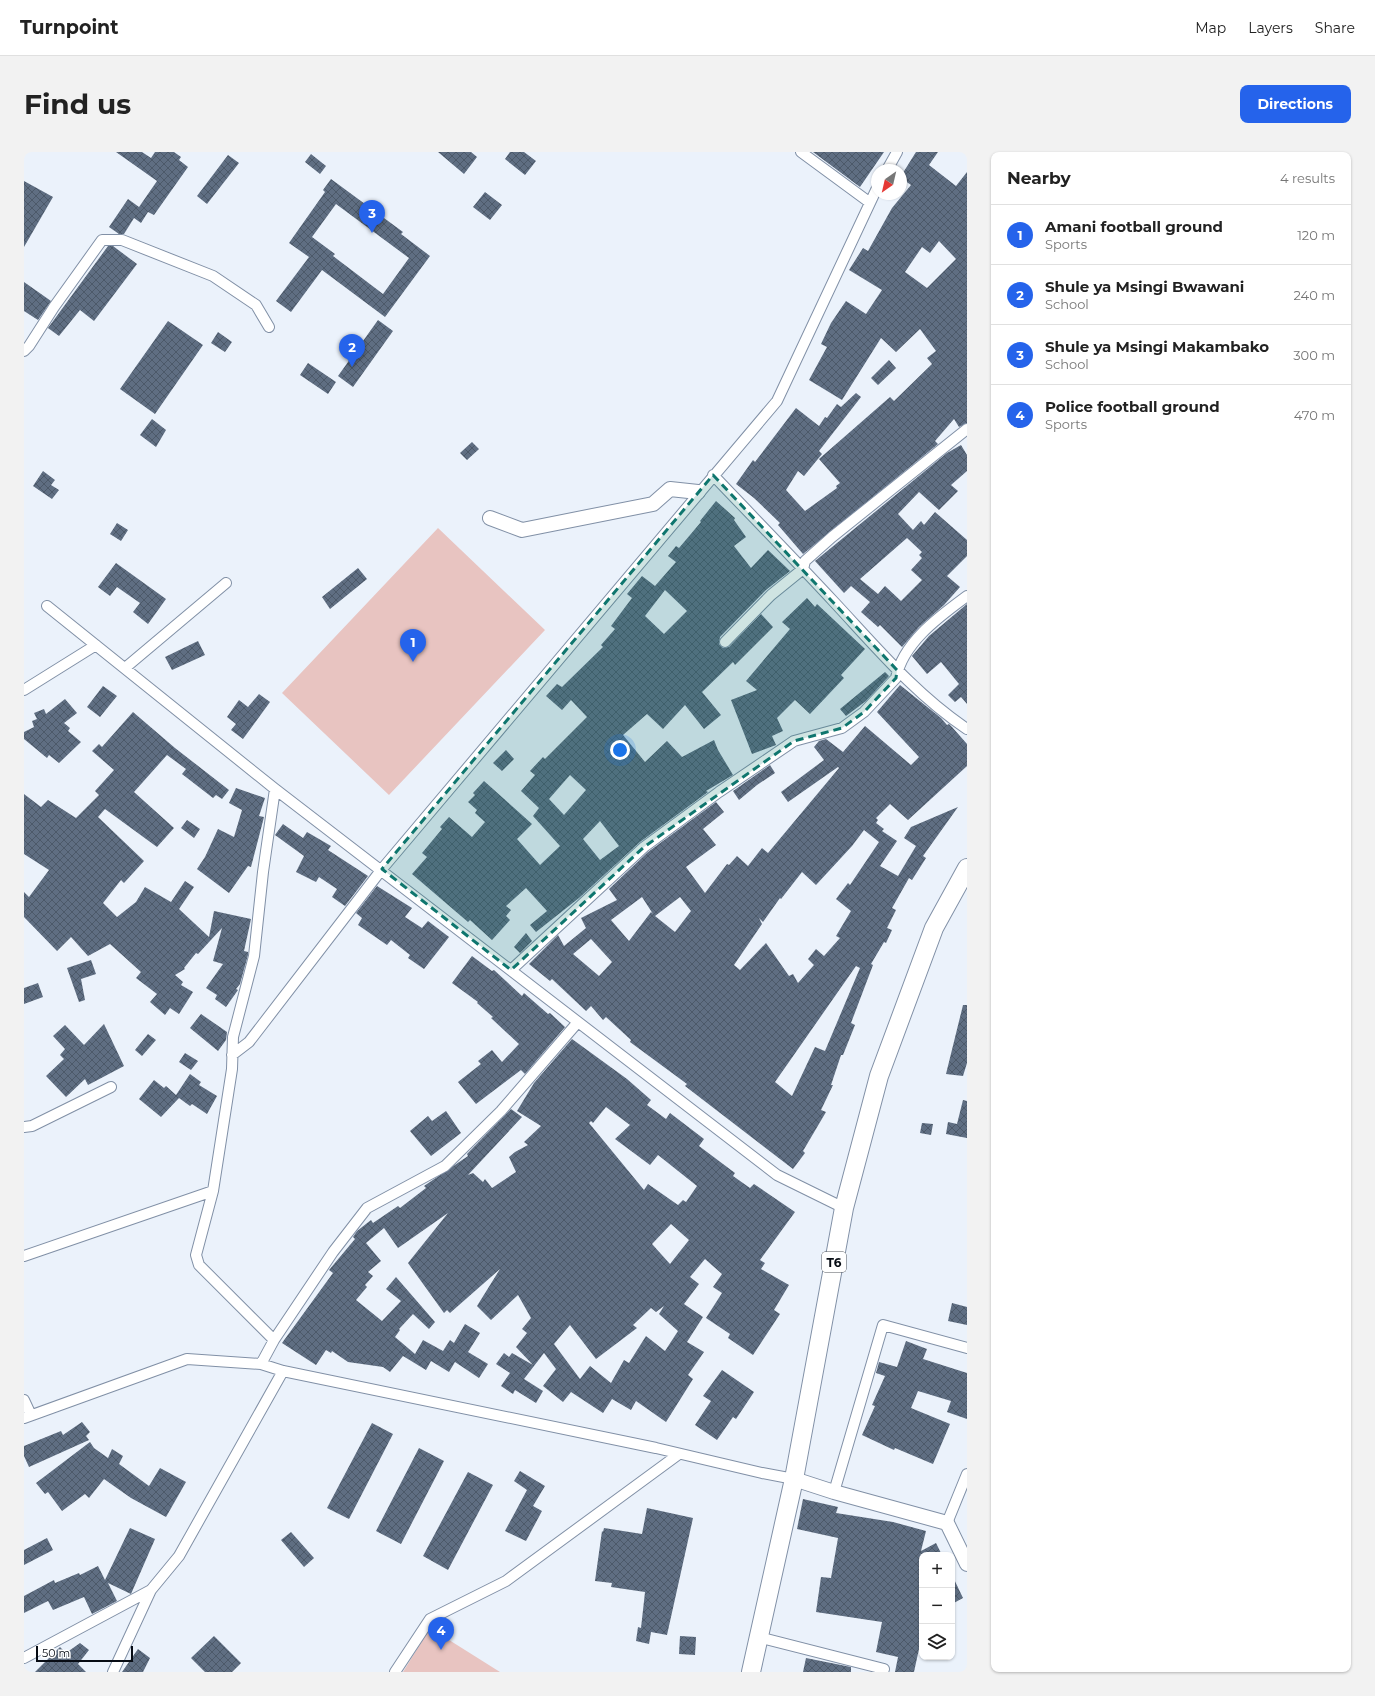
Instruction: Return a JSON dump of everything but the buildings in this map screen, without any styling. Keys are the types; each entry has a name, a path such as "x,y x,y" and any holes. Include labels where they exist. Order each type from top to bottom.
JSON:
{"highway":[{"name":"T6","path":"751,1672 794,1478 844,1208 879,1076 934,928 967,868"}],"street":[{"path":"232,1055 249,1042 382,869 712,475 777,401 870,202 801,152"},
{"path":"890,164 897,152"},
{"path":"24,351 29,346 54,307 102,240 122,240 213,276 256,305 269,327"},
{"path":"725,642 771,595 803,569 805,561 832,537 967,429"},
{"path":"712,475 803,569 897,670 942,713 967,729"},
{"path":"490,518 522,530 654,504 670,489 698,492"},
{"path":"125,668 226,582"},
{"path":"511,970 644,847 719,792 794,741 842,728 864,712 896,678 897,670 913,642 967,596"},
{"path":"47,606 275,789 382,869 777,1175 844,1208"},
{"path":"24,690 96,645"},
{"path":"274,1340 199,1265 196,1255 213,1190 232,1055 233,1037 254,956 275,789"},
{"path":"261,1364 274,1340 333,1252 367,1208 445,1166 501,1111 578,1022"},
{"path":"24,1127 32,1126 111,1087"},
{"path":"24,1256 213,1190"},
{"path":"834,1492 883,1324 967,1348"},
{"path":"24,1400 27,1417 187,1360 261,1364 283,1371 679,1454 762,1473 794,1478 834,1492 947,1523"},
{"path":"113,1672 151,1590 179,1556 283,1371"},
{"path":"395,1672 430,1619 506,1581 679,1454"},
{"path":"967,1474 947,1523 967,1564"},
{"path":"24,1658 151,1590"},
{"path":"758,1637 884,1669 883,1672"}],"highlighted area":[{"path":"713,475 897,670 896,678 864,712 842,728 794,741 644,847 511,970 382,869"}],"shaded area":[{"path":"438,528 545,630 389,795 282,693"},
{"path":"430,1628 500,1672 403,1672"}],"place":[{"name":"Shule ya Msingi Makambako","path":"372,233"},
{"name":"Shule ya Msingi Bwawani","path":"352,367"},
{"name":"Amani football ground","path":"413,662"},
{"name":"Police football ground","path":"441,1650"}]}
